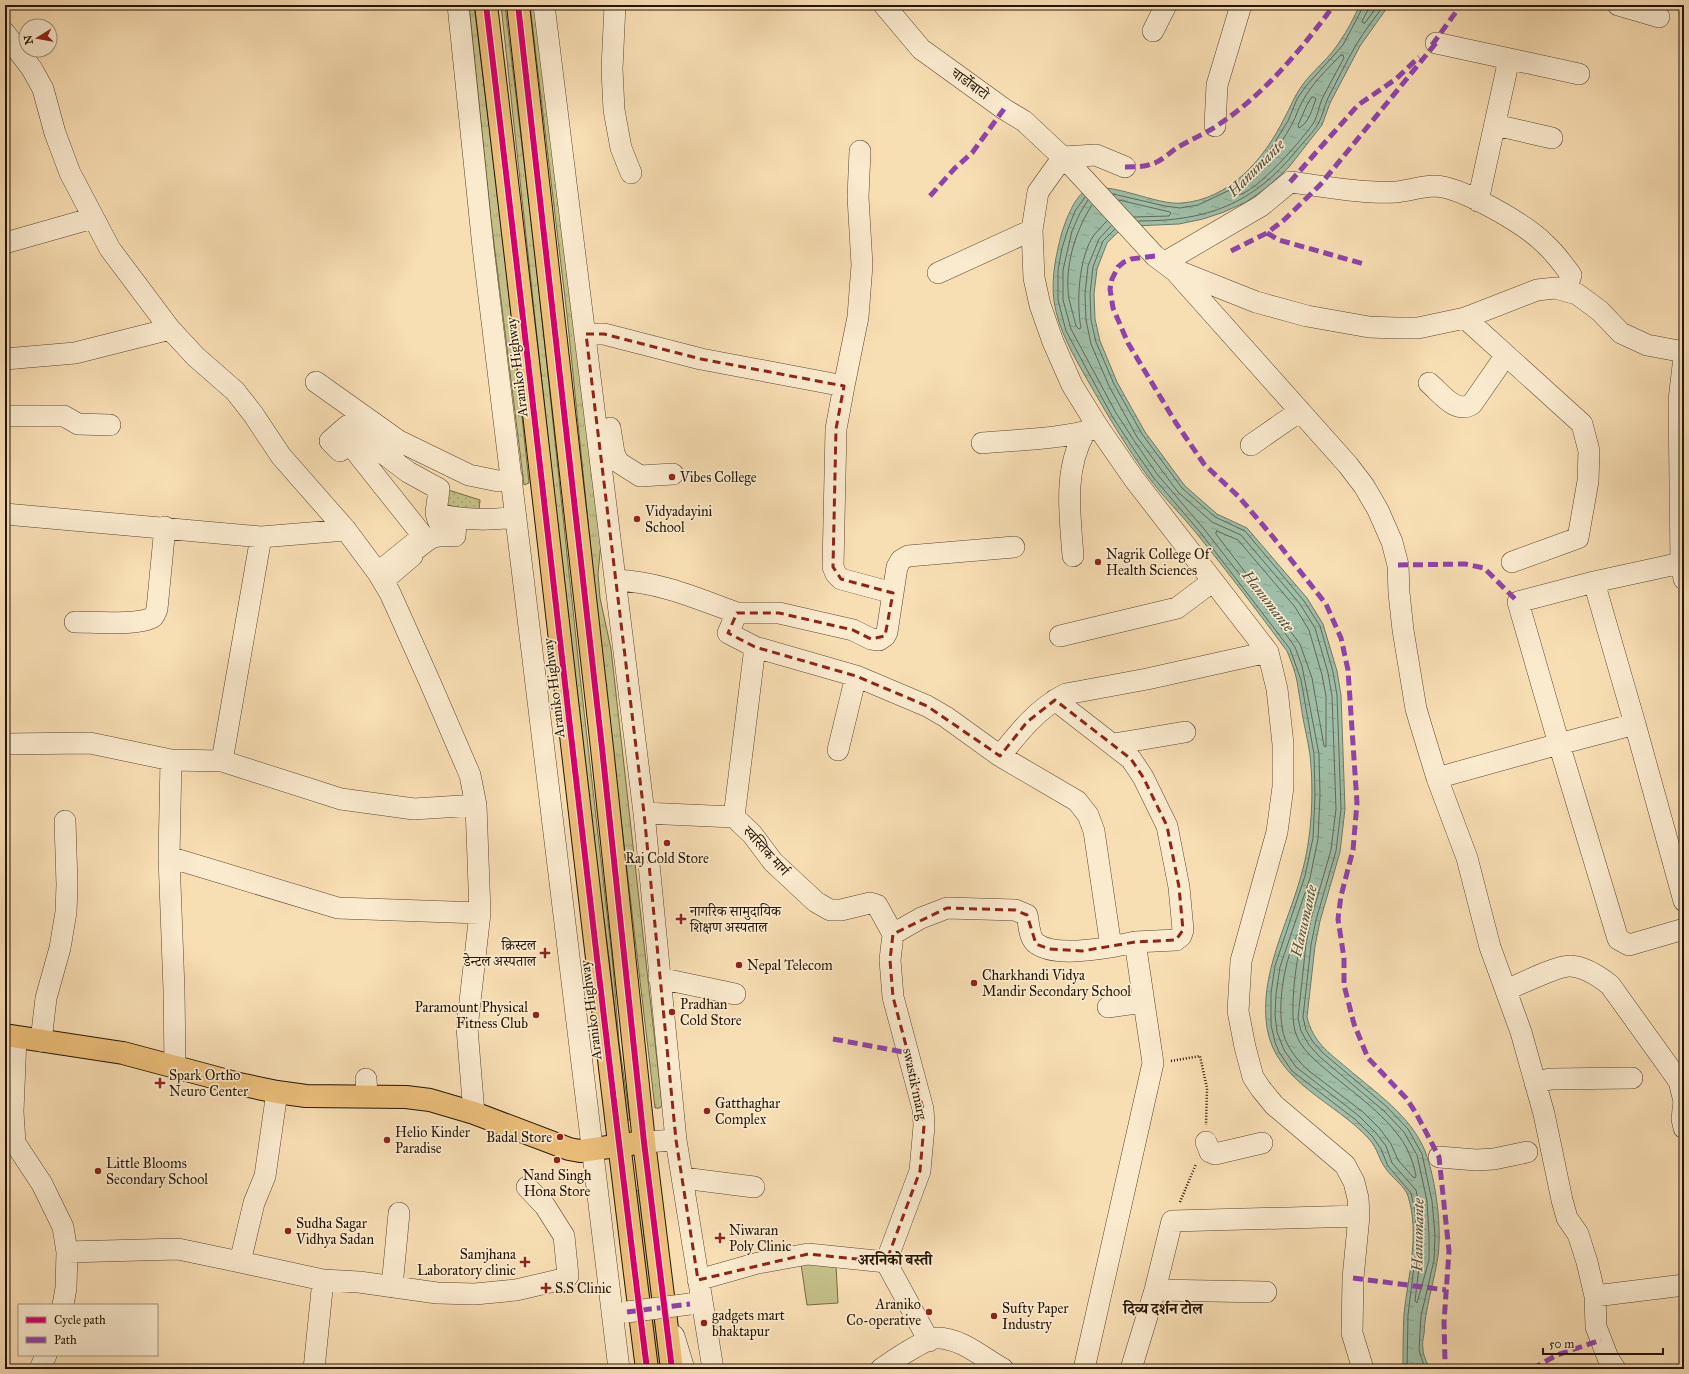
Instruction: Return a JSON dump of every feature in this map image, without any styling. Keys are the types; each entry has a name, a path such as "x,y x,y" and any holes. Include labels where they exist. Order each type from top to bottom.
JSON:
{"main road":[{"name":"Araniko Highway","path":"486,5 619,1146 634,1315 647,1369"},
{"path":"518,5 602,748 644,1142 672,1369"},
{"path":"11,1036 123,1053 239,1084 277,1092 306,1096 366,1088 406,1097 430,1100 474,1113 569,1149 580,1151 644,1142"}],"street":[{"path":"458,5 483,247 512,479 547,785 619,1369"},
{"path":"544,5 586,334 644,813 676,1140 713,1369"},
{"path":"615,5 612,70 614,110 621,148 631,173"},
{"name":"चार्डोबाटो","path":"884,5 921,49 1004,109 1024,121 1067,161 1145,245 1170,266"},
{"path":"1153,31 1166,5"},
{"path":"1215,126 1217,84 1241,5"},
{"path":"1618,5 1658,17"},
{"path":"5,33 32,69 43,89 55,132 70,173 110,249 170,329 196,357 235,391 253,414 281,456 346,530 378,573 390,593 470,774 476,805 480,913 467,1028 474,1113"},
{"path":"1436,43 1579,74"},
{"path":"1478,201 1509,59"},
{"path":"1495,125 1552,138"},
{"path":"860,151 858,197 862,265 858,317 836,429 833,567 836,574 841,579 893,593"},
{"path":"1125,167 1096,155 1067,161 1038,192 1032,230 1034,278 1040,305 1053,342 1092,430 1134,479 1268,652 1277,689 1283,744 1283,787 1277,832 1241,961 1238,1010 1245,1047 1253,1077 1274,1105 1345,1165 1354,1182 1358,1198 1359,1216 1353,1278 1352,1333 1363,1369"},
{"path":"1170,266 1261,206 1290,182 1376,192 1397,192 1436,186 1460,193 1478,201 1522,226 1545,243 1559,258 1571,275 1566,290"},
{"path":"5,243 93,218"},
{"path":"938,273 1032,230"},
{"path":"1170,266 1256,302 1307,316 1369,327 1418,328 1465,318 1537,290 1555,288 1577,294 1600,311 1621,332 1648,345 1684,352"},
{"path":"1170,266 1348,465 1364,486 1378,510 1392,542 1398,565 1401,608 1416,710 1437,778 1467,858 1490,947 1521,1032 1546,1121 1567,1218 1578,1234 1587,1262 1595,1296 1596,1327 1608,1358 1615,1369"},
{"path":"1465,318 1582,424 1589,451 1588,481 1578,538 1512,562"},
{"path":"5,359 76,353 170,329"},
{"path":"586,334 604,334 701,359 844,386"},
{"path":"1429,383 1456,406 1462,408 1467,407 1472,404 1506,355"},
{"path":"1684,357 1679,400 1682,571 1594,582 1518,602 1618,939 1628,945 1684,929"},
{"path":"316,382 399,441 469,475 498,481 512,479"},
{"path":"594,404 609,420 614,453 618,462 640,476 672,474"},
{"path":"1251,445 1300,411"},
{"path":"5,416 64,416 78,424 110,425"},
{"path":"347,426 408,472 439,489 436,514 438,520 456,523 455,536 439,534 431,537 411,553 412,556 391,574 385,566 423,536 404,511 349,443 340,451 330,441 347,426"},
{"path":"982,443 1092,430"},
{"path":"1073,556 1069,498 1071,475 1079,443 1092,430"},
{"path":"404,511 414,509 436,514 474,519 502,519 516,517"},
{"path":"5,514 165,527 261,537 346,530"},
{"path":"75,622 134,622 146,620 154,616 157,609 165,527"},
{"path":"222,761 261,537"},
{"path":"616,580 637,581 664,587 737,613 779,612 853,630 871,639 879,640 885,636 887,632 897,567 901,560 908,556 1014,547"},
{"path":"1060,636 1177,608 1213,581"},
{"path":"1594,582 1684,901"},
{"path":"737,613 728,633 755,647 856,676 927,706 946,717 1000,756 1077,801 1088,816 1096,839 1111,947"},
{"path":"644,813 734,817 755,647"},
{"path":"1000,756 1027,722 1055,700 1066,694 1147,679 1268,652"},
{"path":"838,750 856,676"},
{"path":"893,934 921,918 947,908 1015,910 1027,916 1031,935 1036,944 1049,949 1082,952 1135,942 1176,940 1181,936 1183,930 1179,887 1167,826 1143,777 1131,759 1114,744 1055,700"},
{"path":"1437,778 1635,724"},
{"path":"1114,744 1185,732"},
{"path":"5,744 90,744 171,760 222,761 341,799 414,809 476,805"},
{"path":"171,760 169,857 176,1066"},
{"name":"स्वस्तिक मार्ग","path":"734,817 752,834 773,862 816,902 830,910 841,910 870,903 877,905 893,934"},
{"path":"41,1041 46,998 60,948 71,891 65,821"},
{"path":"169,857 338,908 480,913"},
{"name":"swastik marg","path":"886,1262 920,1171 924,1126 923,1109 893,997 890,960 893,934"},
{"path":"1084,1369 1153,1063 1135,942"},
{"path":"1506,990 1561,968 1571,966 1588,971 1604,980 1610,985 1679,1081 1684,1101 1682,1118 1684,1128"},
{"path":"659,978 735,994"},
{"path":"1108,1007 1144,1002"},
{"path":"11,1036 15,1143 42,1184 63,1227 67,1252 66,1288 63,1304"},
{"path":"1535,1083 1550,1079 1632,1078"},
{"path":"240,1262 254,1203 265,1176 277,1092"},
{"path":"644,1142 676,1140"},
{"path":"1206,1142 1210,1152 1215,1154 1262,1143"},
{"path":"1439,1157 1476,1160 1494,1159 1527,1152"},
{"path":"683,1178 754,1188"},
{"path":"67,1252 178,1249 323,1280 359,1282 437,1293 475,1294 516,1290 563,1279 568,1276 564,1236 544,1206 526,1187"},
{"path":"392,1287 399,1213"},
{"path":"1131,1369 1155,1290 1172,1221 1359,1216"},
{"path":"698,1280 758,1264 808,1254 886,1262 929,1341"},
{"path":"314,1369 323,1280"},
{"path":"1595,1296 1684,1285"},
{"path":"1155,1290 1266,1292"},
{"path":"635,1369 634,1315 690,1304"},
{"path":"664,1305 684,1369"},
{"path":"880,1369 936,1338 964,1345 993,1366"},
{"path":"40,1369 46,1356"}],"path":[{"path":"1153,1063 1200,1056 1207,1088 1206,1142 1172,1221"}],"highlighted area":[{"path":"586,334 604,334 701,359 844,386 836,429 833,567 841,579 893,593 885,636 871,639 853,630 779,613 737,613 728,633 755,647 856,676 927,706 1000,756 1027,722 1055,700 1131,759 1143,777 1167,826 1179,887 1183,930 1176,940 1135,942 1082,951 1049,949 1036,944 1027,915 1015,910 947,908 893,934 890,960 893,997 923,1109 924,1126 920,1171 886,1262 808,1254 698,1280 676,1140 644,813"}],"green space":[{"path":"469,5 474,5 502,229 529,483 524,485 491,219"},
{"path":"501,5 505,5 535,253 580,676 613,966 619,1042 630,1120 627,1120 610,965 574,678"},
{"path":"530,5 535,5 603,521 598,574 600,598 611,649 662,1105 660,1108 655,1108 601,649 567,315"},
{"path":"439,487 480,500 479,510 460,508 436,502"},
{"path":"641,1190 664,1369 657,1369 634,1191"},
{"path":"801,1264 836,1265 838,1303 807,1305"}],"water":[{"name":"Hanumante","path":"1360,5 1389,5 1360,46 1330,103 1322,125 1289,167 1268,187 1246,202 1224,212 1203,219 1179,224 1134,226 1117,233 1107,243 1097,269 1094,294 1095,319 1100,341 1117,382 1145,432 1185,486 1217,514 1247,528 1307,598 1323,624 1337,671 1341,695 1345,809 1340,852 1320,921 1315,946 1307,1017 1313,1033 1322,1046 1402,1116 1419,1138 1425,1151 1435,1191 1439,1222 1439,1250 1426,1316 1423,1343 1425,1359 1430,1369 1403,1369 1404,1314 1413,1240 1413,1225 1408,1196 1401,1185 1386,1169 1369,1139 1356,1126 1295,1078 1282,1063 1273,1047 1267,1028 1267,989 1271,970 1301,876 1310,831 1312,785 1310,755 1293,666 1287,651 1197,534 1155,485 1125,442 1088,381 1067,342 1056,312 1053,292 1055,266 1062,232 1075,202 1083,193 1087,190 1096,188 1108,188 1160,201 1182,203 1199,200 1215,194 1230,185 1256,162 1276,134 1299,91 1336,47"}],"marked path":[{"path":"1125,167 1156,163 1184,143 1211,130 1233,115 1265,87 1295,55 1334,5"},
{"path":"1432,45 1461,5"},
{"path":"1231,251 1267,233 1284,220 1320,185 1436,43"},
{"path":"1290,182 1358,105 1396,79 1419,57"},
{"path":"930,196 955,168 972,153 1004,109"},
{"path":"1267,233 1279,240 1364,264"},
{"path":"1155,256 1131,259 1124,262 1118,267 1112,279 1110,289 1113,308 1128,343 1176,423 1204,464 1239,497 1326,604 1341,638 1348,670 1357,803 1353,850 1341,896 1338,919 1344,958 1344,985 1354,1024 1368,1058 1406,1098 1416,1113 1439,1157 1449,1251 1444,1322 1445,1361 1447,1369"},
{"path":"1398,565 1465,564 1484,568 1518,602"},
{"path":"833,1039 909,1053"},
{"path":"1353,1278 1446,1290"},
{"path":"627,1312 690,1304"},
{"path":"1532,1369 1557,1355 1601,1340"}],"cycle path":[{"path":"486,5 605,1028 647,1369"},
{"path":"518,5 602,748 644,1142 672,1369"}],"place":[{"name":"Vibes College","path":"672,477"},
{"name":"Vidyadayini School","path":"637,519"},
{"name":"Nagrik College Of Health Sciences","path":"1098,562"},
{"name":"Raj Cold Store","path":"667,843"},
{"name":"नागरिक सामुदायिक शिक्षण अस्पताल","path":"681,919"},
{"name":"क्रिस्टल डेन्टल अस्पताल","path":"545,953"},
{"name":"Nepal Telecom","path":"739,965"},
{"name":"Charkhandi Vidya Mandir Secondary School","path":"974,983"},
{"name":"Pradhan Cold Store","path":"672,1012"},
{"name":"Paramount Physical Fitness Club","path":"536,1015"},
{"name":"Spark Ortho Neuro Center","path":"160,1083"},
{"name":"Gatthaghar Complex","path":"707,1111"},
{"name":"Badal Store","path":"560,1137"},
{"name":"Helio Kinder Paradise","path":"387,1140"},
{"name":"Nand Singh Hona Store","path":"557,1160"},
{"name":"Little Blooms Secondary School","path":"98,1171"},
{"name":"Sudha Sagar Vidhya Sadan","path":"288,1231"},
{"name":"Niwaran Poly Clinic","path":"720,1238"},
{"name":"Samjhana Laboratory clinic","path":"525,1262"},
{"name":"S.S Clinic","path":"546,1288"},
{"name":"Araniko Co-operative","path":"929,1312"},
{"name":"Sufty Paper Industry","path":"994,1316"},
{"name":"gadgets mart bhaktapur","path":"704,1323"}],"district":[{"name":"अरनिको बस्ती","path":"895,1260"},
{"name":"दिव्य दर्शन टोल","path":"1163,1309"}]}
